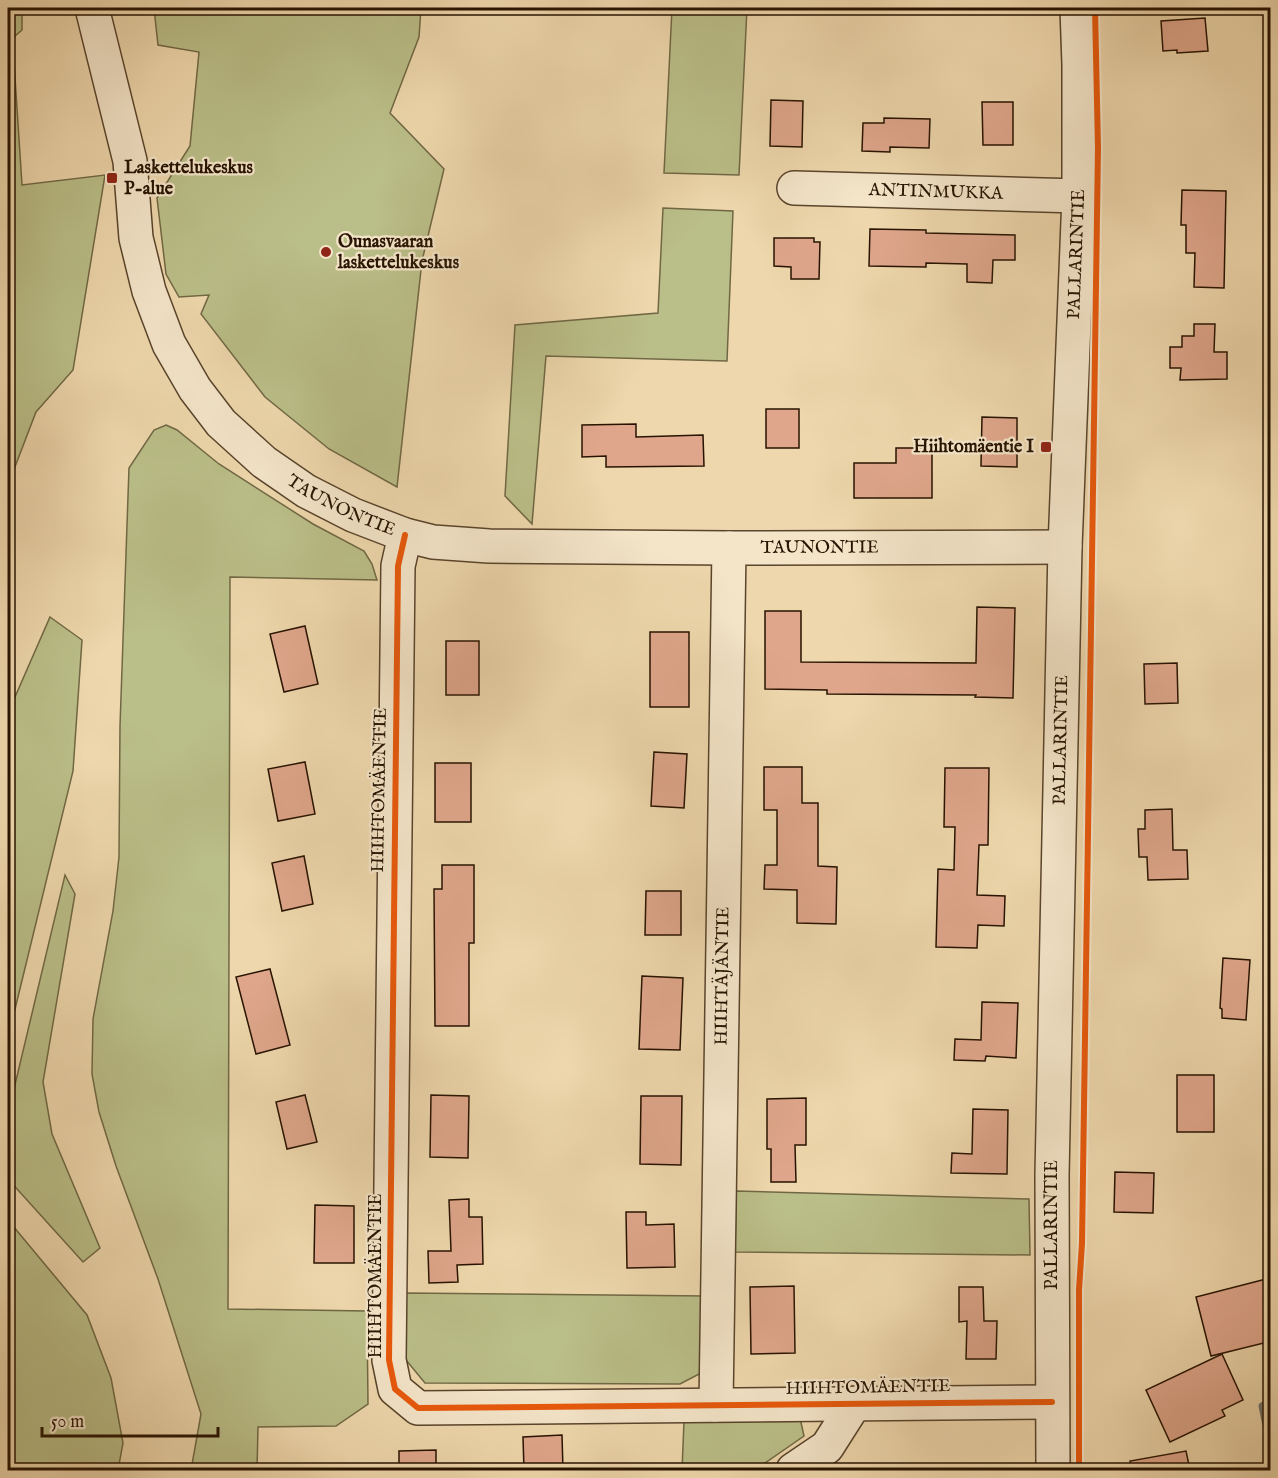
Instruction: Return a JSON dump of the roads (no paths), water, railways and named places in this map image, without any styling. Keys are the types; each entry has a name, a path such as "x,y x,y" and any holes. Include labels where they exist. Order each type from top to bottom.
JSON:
{"street":[{"name":"TAUNONTIE","path":"92,8 130,161 136,238 149,291 170,344 195,389 221,423 264,462 306,491 353,515 405,535 433,542 489,546 729,548 1065,547"},
{"name":"PALLARINTIE","path":"1053,1470 1052,1175 1065,547 1079,196 1080,65 1077,8"},
{"name":"ANTINMUKKA","path":"794,188 1079,196"},
{"name":"HIIHTOMÄENTIE","path":"405,535 398,566 389,1360 395,1389 418,1408 1052,1402"},
{"name":"HIIHTÄJÄNTIE","path":"716,1405 729,548"},
{"path":"793,1470 827,1447 855,1403"}],"waterway":[{"path":"1270,1402 1262,1406 1270,1445"}],"place":[{"name":"Laskettelukeskus P-alue","path":"112,178"},
{"name":"Ounasvaaran laskettelukeskus","path":"326,252"},
{"name":"Hiihtomäentie I","path":"1046,447"}]}
